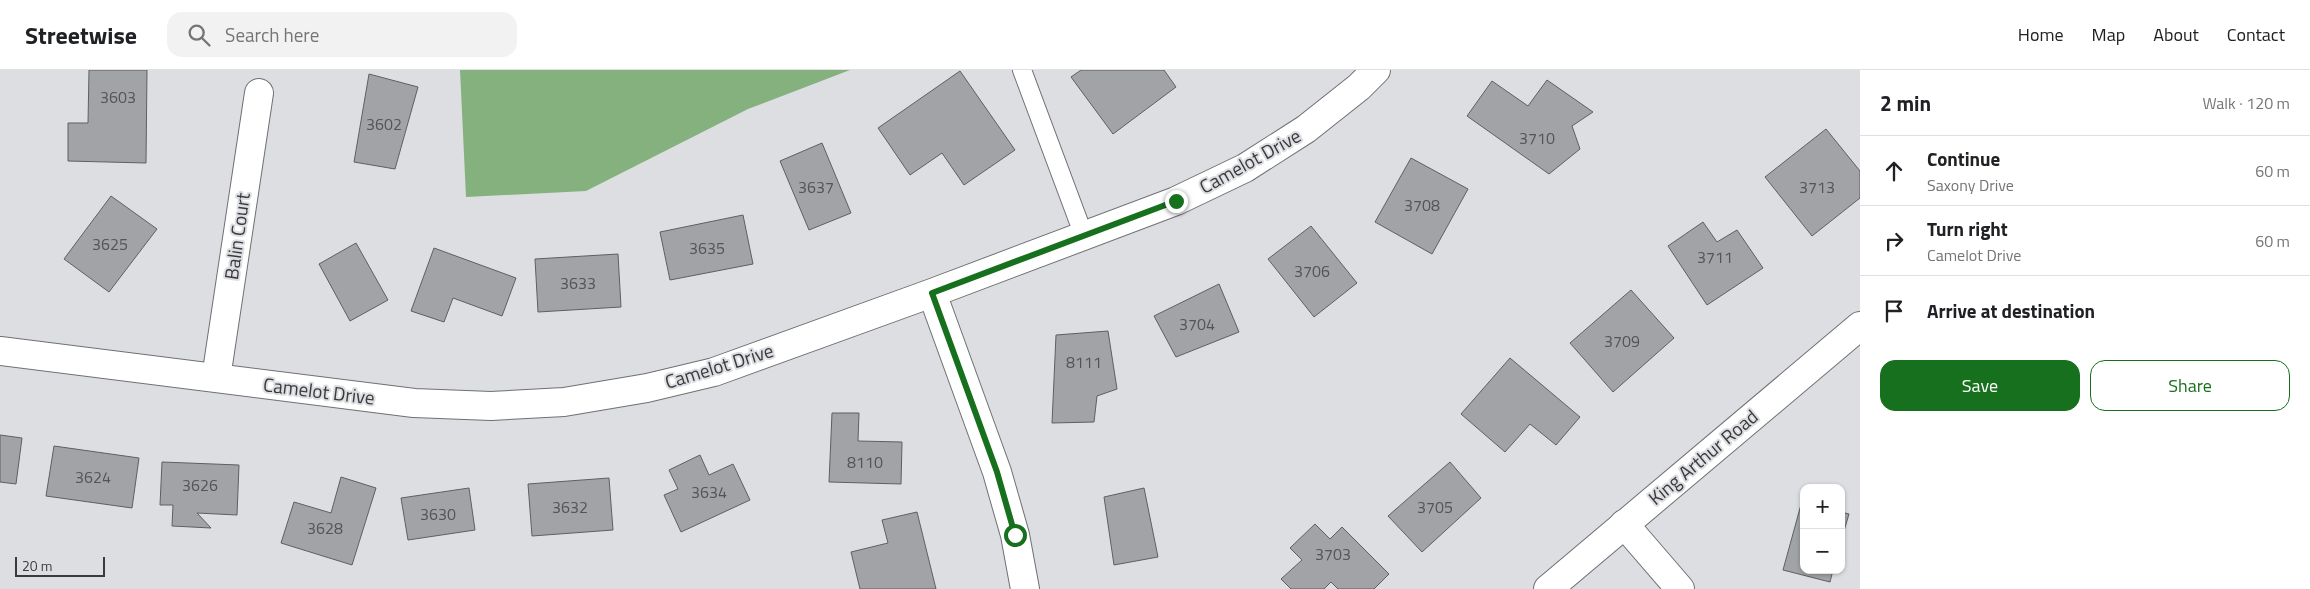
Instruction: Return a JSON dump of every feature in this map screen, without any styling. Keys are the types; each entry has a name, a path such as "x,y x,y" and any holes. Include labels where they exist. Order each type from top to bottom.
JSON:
{"street":[{"name":"Camelot Drive","path":"0,351 414,403 491,406 564,402 647,388 714,372 932,293 1176,201 1245,168 1306,130 1359,87 1376,70"},
{"name":"Balin Court","path":"216,378 258,93"},
{"path":"932,293 997,472 1015,535 1025,589"},
{"name":"King Arthur Road","path":"1548,589 1860,326"},
{"path":"1624,524 1680,589"}],"lane":[{"path":"1022,70 1084,236"}],"green space":[{"path":"460,70 850,70 748,109 586,191 466,197"}],"building":[{"path":"89,70 147,70 146,163 68,161 68,123 88,123"},
{"path":"1081,70 1164,70 1176,87 1113,134 1071,77"},
{"path":"960,71 1015,150 964,185 942,153 910,175 878,128"},
{"path":"369,74 418,87 395,169 354,162"},
{"path":"1547,80 1593,112 1572,126 1580,149 1549,174 1467,116 1492,81 1528,106"},
{"path":"1826,129 1860,171 1860,198 1812,236 1765,177"},
{"path":"822,143 851,213 809,230 780,161"},
{"path":"1411,158 1468,189 1432,254 1375,222"},
{"path":"111,196 157,229 109,292 64,259"},
{"path":"743,215 753,264 670,280 660,232"},
{"path":"1703,222 1717,242 1737,230 1763,268 1707,305 1668,246"},
{"path":"1311,226 1357,283 1314,317 1268,259"},
{"path":"356,243 388,300 350,321 319,264"},
{"path":"434,248 516,278 502,316 453,298 444,322 411,311"},
{"path":"618,254 621,307 538,312 535,259"},
{"path":"1219,284 1239,332 1176,357 1154,316"},
{"path":"1631,290 1674,338 1613,392 1570,343"},
{"path":"1108,331 1117,389 1097,396 1094,422 1052,423 1056,335"},
{"path":"1510,358 1580,417 1556,445 1530,424 1505,452 1461,414"},
{"path":"832,413 859,413 858,441 902,442 901,484 829,482"},
{"path":"0,435 22,438 16,484 0,482"},
{"path":"54,446 139,458 132,508 46,496"},
{"path":"700,455 709,475 733,464 750,500 681,532 664,495 678,489 669,470"},
{"path":"162,462 239,465 237,515 197,513 211,528 172,526 173,505 160,505"},
{"path":"1450,462 1481,498 1422,552 1388,516"},
{"path":"341,477 376,488 352,565 281,543 294,502 331,513"},
{"path":"609,478 613,530 532,536 528,484"},
{"path":"469,488 475,530 408,540 401,498"},
{"path":"1144,488 1158,557 1114,565 1104,497"},
{"path":"1800,508 1800,574 1832,574 1830,582 1783,570"},
{"path":"917,512 936,589 860,589 851,552 888,543 882,520"},
{"path":"1845,513 1849,514 1845,528"},
{"path":"1315,524 1330,539 1342,527 1389,574 1374,589 1338,589 1331,582 1324,589 1291,589 1281,579 1302,560 1290,548"}],"route":[{"path":"1015,535 997,472 932,293 1176,201"}]}
